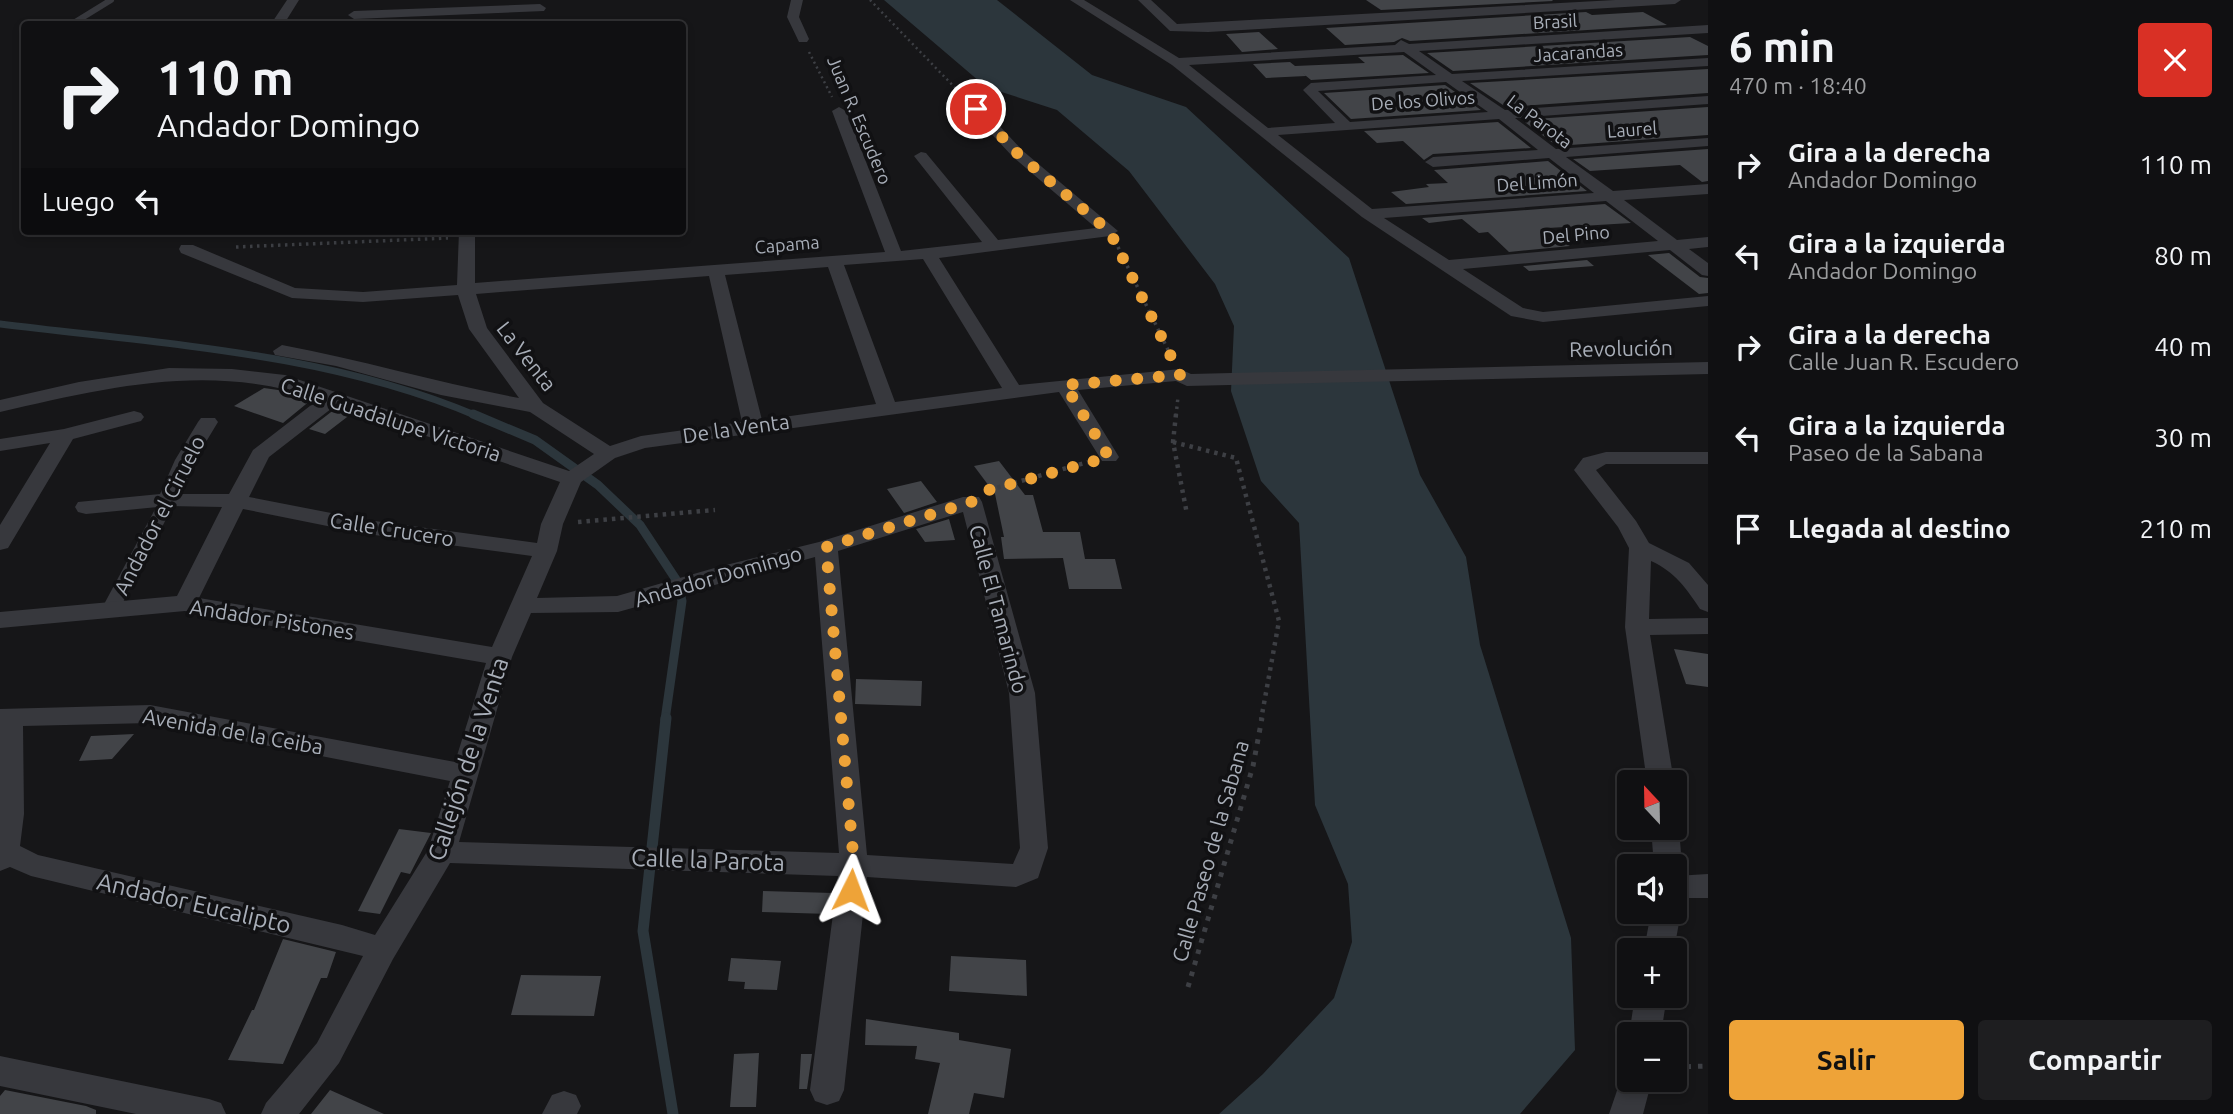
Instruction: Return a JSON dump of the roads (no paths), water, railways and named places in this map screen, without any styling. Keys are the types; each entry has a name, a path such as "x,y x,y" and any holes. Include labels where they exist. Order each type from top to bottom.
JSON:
{"street":[{"path":"280,21 293,0"},
{"name":"Juan R. Escudero","path":"797,0 793,17 803,38"},
{"path":"1076,0 1177,62 1368,214 1517,312 1543,317 1708,301"},
{"path":"1144,0 1174,28 1208,28 1576,2 1675,0"},
{"name":"La Parota","path":"1349,0 1405,47 1499,113 1551,155 1708,271"},
{"path":"1576,2 1684,63"},
{"path":"354,15 543,4 535,21"},
{"name":"Brasil","path":"1177,62 1708,29"},
{"name":"Jacarandas","path":"1345,125 1310,90 1317,86 1684,63 1704,68"},
{"name":"De los Olivos","path":"1266,132 1499,113 1708,100"},
{"name":"Capama","path":"187,249 292,293 363,297 928,254 992,244 1110,232 1018,154 976,109"},
{"name":"Juan R. Escudero","path":"839,111 895,256"},
{"name":"Laurel","path":"1433,162 1708,142"},
{"path":"921,156 992,244"},
{"name":"Del Limón","path":"1368,214 1708,189"},
{"path":"466,291 467,235"},
{"name":"Del Pino","path":"1446,265 1708,242"},
{"path":"928,254 1014,392"},
{"path":"834,261 887,408"},
{"path":"716,271 754,425"},
{"name":"La Venta","path":"466,291 478,329 536,407 587,469"},
{"path":"282,351 338,361 441,389 536,407"},
{"name":"Revolución","path":"1184,377 1708,368"},
{"name":"Calle Guadalupe Victoria","path":"0,406 147,376 194,373 285,381 332,399 587,469"},
{"name":"De la Venta","path":"587,469 641,442 1065,385 1184,377"},
{"path":"1065,385 1109,457"},
{"path":"185,603 260,454 332,399"},
{"path":"0,445 65,435 134,417"},
{"name":"Andador el Ciruelo","path":"111,608 185,460 208,422"},
{"path":"0,543 65,435"},
{"path":"1659,770 1637,627 1640,548 1628,526 1585,471 1590,461 1606,458 1708,458"},
{"name":"Callejón de la Venta","path":"278,1114 328,1053 382,950 442,852 500,657 549,538 587,469"},
{"name":"Calle Crucero","path":"86,507 167,500 238,500 367,527 549,538"},
{"name":"Andador Domingo","path":"523,606 618,604 653,596 695,581 826,547 971,502"},
{"name":"Calle El Tamarindo","path":"971,502 1022,693 1034,848 1028,870 1016,876"},
{"path":"826,547 854,865 827,1090"},
{"path":"1640,548 1677,563 1693,578 1708,604"},
{"name":"Andador Pistones","path":"0,620 185,603 500,657"},
{"path":"1637,627 1708,626"},
{"name":"Avenida de la Ceiba","path":"5,717 150,714 464,774"},
{"path":"3,856 9,816 5,717"},
{"name":"Calle la Parota","path":"442,852 854,865 1016,876"},
{"name":"Andador Eucalipto","path":"3,856 342,937 382,950"},
{"path":"1687,887 1708,886"},
{"path":"0,1071 209,1114"},
{"path":"1626,1114 1632,1092"}],"lane":[{"path":"77,21 111,0"}],"waterway":[{"path":"0,324 182,345 302,364 362,377 420,394 477,416"},
{"path":"473,414 535,440 598,485 640,525 677,581 682,601 665,720"},
{"path":"666,718 643,931 673,1114"}]}
